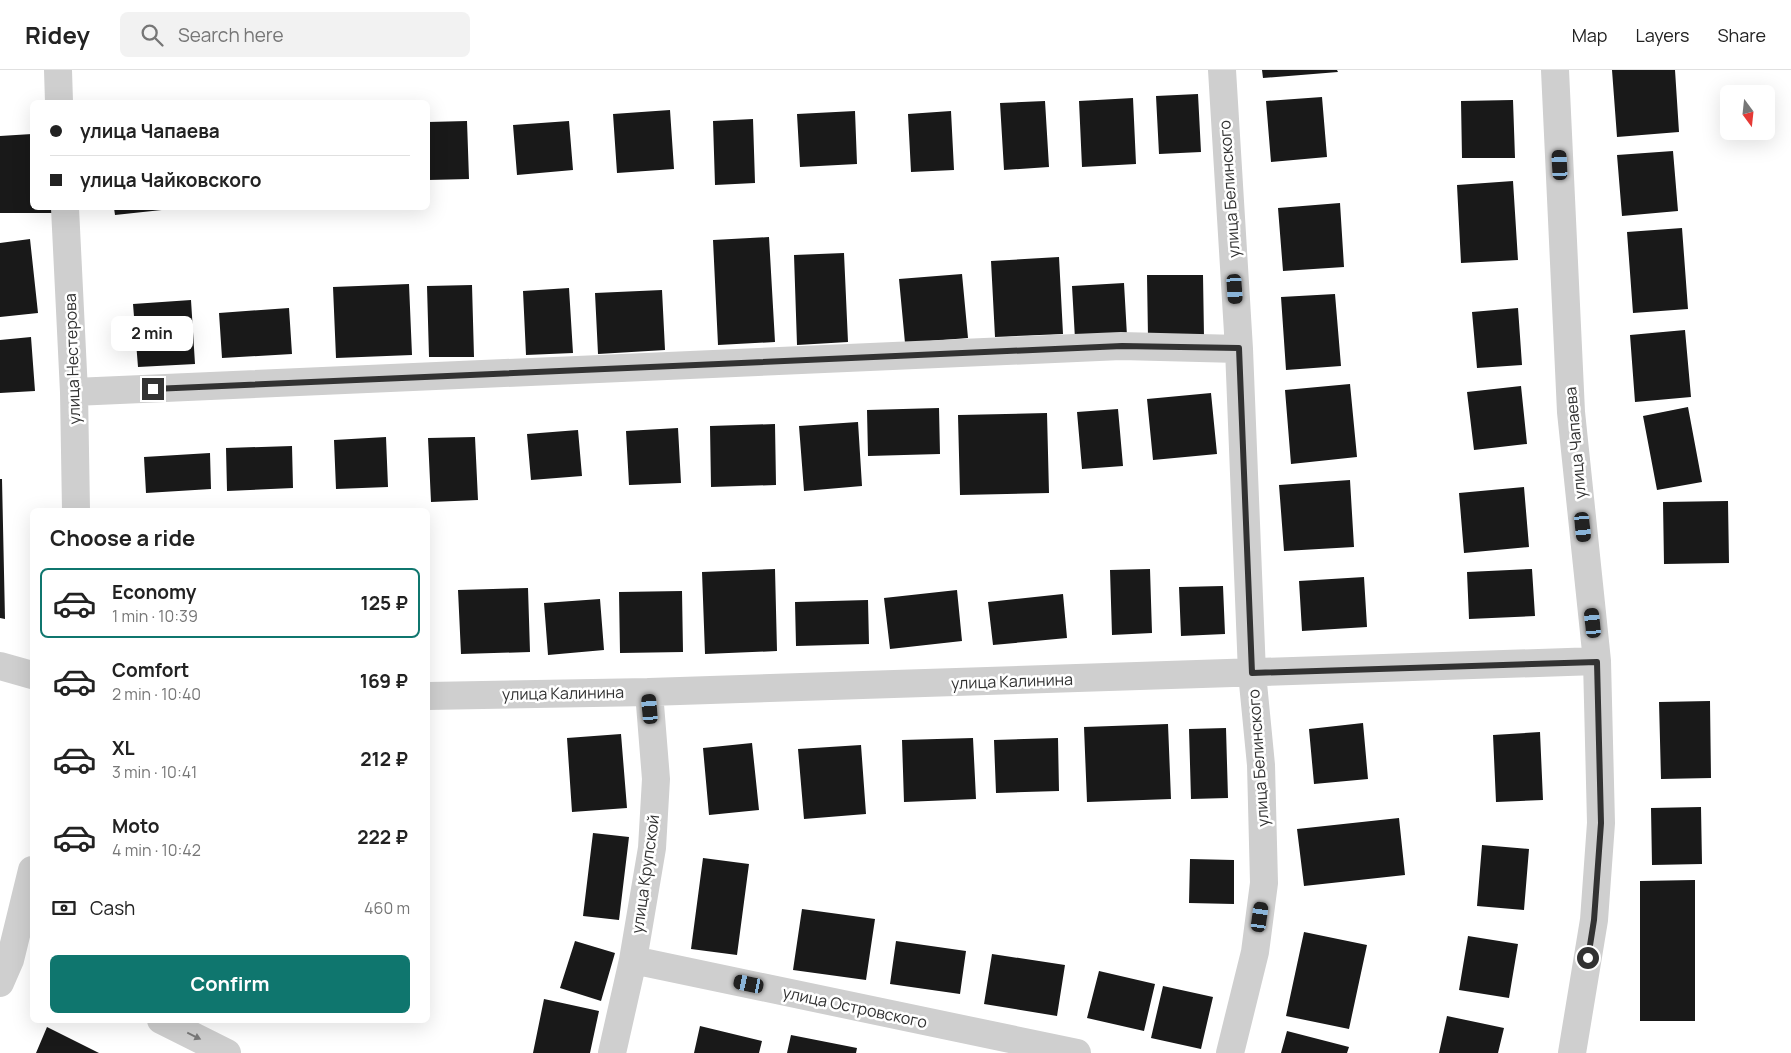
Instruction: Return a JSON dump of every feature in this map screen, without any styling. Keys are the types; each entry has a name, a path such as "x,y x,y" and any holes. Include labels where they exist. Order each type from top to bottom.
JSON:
{"street":[{"path":"58,70 59,100"},
{"name":"улица Белинского","path":"1222,70 1239,348 1252,673 1261,765 1264,883 1255,952 1230,1053"},
{"name":"улица Чапаева","path":"1555,70 1571,412 1597,662 1601,823 1594,920 1572,1053"},
{"name":"улица Нестерова","path":"65,210 74,392 76,508"},
{"path":"74,392 1122,346 1239,348"},
{"name":"улица Калинина","path":"430,696 649,692 1597,662"},
{"path":"0,666 30,674"},
{"name":"улица Крупской","path":"612,1053 633,960 652,848 656,779 649,692"},
{"path":"11,966 30,879"},
{"name":"улица Островского","path":"633,960 1077,1053"},
{"path":"167,1023 227,1053"}],"building":[{"path":"1262,70 1337,70 1338,72 1263,78"},
{"path":"1612,70 1675,70 1679,132 1617,137"},
{"path":"1198,94 1201,152 1159,154 1156,96"},
{"path":"1322,97 1327,157 1271,162 1266,101"},
{"path":"1133,98 1136,164 1082,167 1079,101"},
{"path":"1513,100 1515,158 1462,158 1461,101"},
{"path":"1045,101 1049,167 1004,170 1000,103"},
{"path":"670,110 674,169 617,173 613,114"},
{"path":"855,111 857,164 800,167 797,114"},
{"path":"951,111 954,170 911,172 908,114"},
{"path":"753,119 755,183 715,185 713,121"},
{"path":"467,121 469,179 430,180 430,122"},
{"path":"569,121 573,170 517,175 513,125"},
{"path":"30,134 30,210 54,210 55,213 0,213 0,136"},
{"path":"1673,151 1678,211 1622,216 1617,155"},
{"path":"1513,181 1518,260 1461,263 1457,185"},
{"path":"1340,203 1344,267 1283,271 1278,208"},
{"path":"114,210 162,210 115,215"},
{"path":"1682,228 1688,309 1633,313 1627,232"},
{"path":"769,237 775,342 718,345 713,240"},
{"path":"30,239 38,313 0,317 0,243"},
{"path":"844,253 848,342 797,345 794,255"},
{"path":"1059,257 1063,334 995,337 991,261"},
{"path":"962,274 968,338 905,343 899,279"},
{"path":"1147,275 1203,275 1204,337 1148,338"},
{"path":"1124,283 1127,336 1075,339 1072,286"},
{"path":"409,284 412,355 336,358 333,287"},
{"path":"472,285 474,357 429,357 427,286"},
{"path":"569,288 573,353 526,355 523,291"},
{"path":"662,290 665,350 598,354 595,293"},
{"path":"1335,294 1341,366 1286,370 1281,297"},
{"path":"191,300 195,364 138,367 133,304"},
{"path":"289,308 292,354 222,358 219,313"},
{"path":"1518,308 1522,365 1477,368 1472,312"},
{"path":"1685,330 1691,397 1635,402 1630,335"},
{"path":"31,337 35,391 0,393 0,340"},
{"path":"1350,384 1357,457 1291,464 1285,390"},
{"path":"1521,386 1527,444 1474,450 1467,392"},
{"path":"1211,393 1217,454 1153,460 1147,399"},
{"path":"1688,407 1702,482 1657,490 1643,416"},
{"path":"939,408 940,454 868,456 867,410"},
{"path":"1118,409 1123,466 1082,469 1077,412"},
{"path":"1047,413 1049,493 960,495 958,415"},
{"path":"858,422 862,486 804,491 799,426"},
{"path":"775,424 776,485 711,487 710,426"},
{"path":"678,428 681,483 629,485 626,431"},
{"path":"578,430 582,476 531,480 527,434"},
{"path":"386,437 388,487 336,489 334,440"},
{"path":"475,437 478,500 431,502 428,438"},
{"path":"292,446 293,488 227,491 226,448"},
{"path":"210,453 211,489 146,493 144,457"},
{"path":"0,479 2,479 5,619 0,618"},
{"path":"1350,480 1354,547 1284,551 1279,485"},
{"path":"1524,487 1529,547 1464,553 1459,493"},
{"path":"1728,501 1729,563 1664,564 1663,502"},
{"path":"775,569 777,651 705,654 702,572"},
{"path":"1150,569 1152,633 1112,635 1110,570"},
{"path":"1532,569 1535,616 1469,619 1467,572"},
{"path":"1364,577 1367,627 1302,631 1299,581"},
{"path":"1223,586 1225,634 1181,636 1179,587"},
{"path":"528,588 530,652 461,654 458,590"},
{"path":"957,590 962,641 890,649 884,598"},
{"path":"682,591 683,652 620,653 619,592"},
{"path":"1063,594 1067,638 993,645 988,602"},
{"path":"600,599 604,650 548,655 544,603"},
{"path":"868,600 869,644 796,646 795,602"},
{"path":"1710,701 1711,778 1661,779 1659,702"},
{"path":"1363,723 1368,779 1314,784 1309,729"},
{"path":"1168,724 1171,799 1087,802 1084,727"},
{"path":"1226,728 1228,798 1191,799 1189,729"},
{"path":"1540,732 1543,800 1496,802 1493,735"},
{"path":"621,734 627,808 572,812 567,738"},
{"path":"973,738 976,799 904,802 902,740"},
{"path":"1058,738 1059,791 996,793 994,740"},
{"path":"752,743 759,810 709,815 703,748"},
{"path":"861,745 866,814 804,819 798,749"},
{"path":"1701,807 1702,864 1652,865 1651,808"},
{"path":"1399,818 1405,875 1304,886 1297,829"},
{"path":"593,833 629,837 619,920 583,916"},
{"path":"1482,845 1529,849 1524,910 1477,906"},
{"path":"703,858 749,864 737,955 691,949"},
{"path":"1190,859 1234,860 1234,904 1189,903"},
{"path":"1695,880 1695,1021 1640,1021 1640,881"},
{"path":"802,909 875,919 866,980 793,970"},
{"path":"1304,932 1367,945 1349,1029 1286,1016"},
{"path":"1468,936 1518,944 1509,998 1459,990"},
{"path":"575,941 615,953 601,1001 560,988"},
{"path":"896,941 966,951 960,994 890,984"},
{"path":"992,954 1065,965 1057,1016 984,1004"},
{"path":"1099,971 1155,984 1144,1031 1087,1018"},
{"path":"1163,986 1213,997 1201,1049 1151,1038"},
{"path":"544,999 599,1011 590,1053 533,1053"},
{"path":"1447,1016 1504,1028 1498,1053 1439,1053"},
{"path":"700,1026 762,1041 759,1053 694,1053"},
{"path":"47,1027 99,1053 36,1053"},
{"path":"1287,1031 1349,1047 1347,1053 1281,1053"},
{"path":"791,1035 857,1048 856,1053 787,1053"}],"route":[{"path":"153,389 1122,346 1239,348 1252,673 1597,662 1601,823 1594,920 1588,958"}]}
